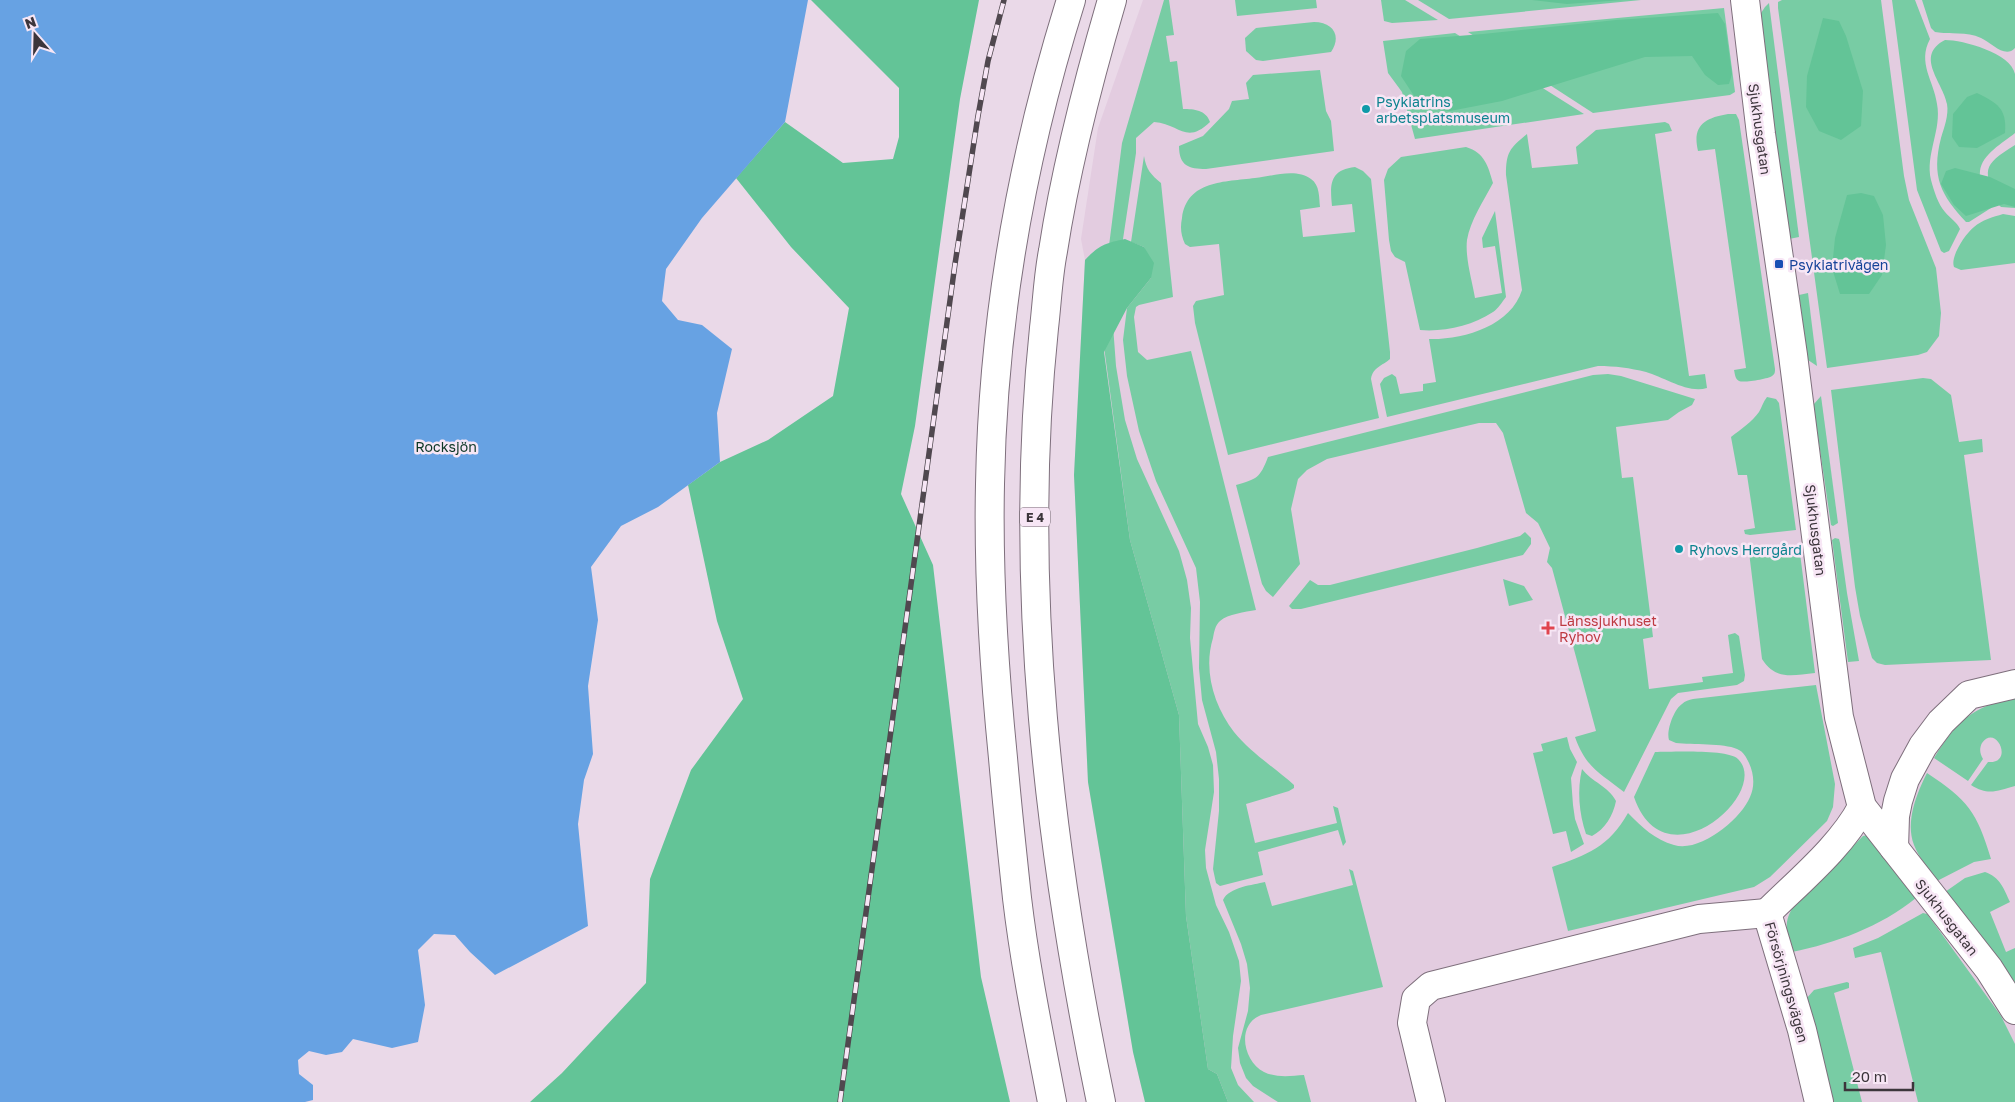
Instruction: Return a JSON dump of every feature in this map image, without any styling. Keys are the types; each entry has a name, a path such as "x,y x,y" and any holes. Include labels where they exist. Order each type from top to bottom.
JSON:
{"main road":[{"path":"1052,1102 1031,990 1017,900 1006,794 992,620 990,483 1000,337 1011,251 1032,144 1052,62 1071,0"},
{"name":"E 4","path":"1101,1102 1076,972 1052,795 1037,613 1035,482 1037,403 1052,251 1090,73 1112,0"},
{"name":"Sjukhusgatan","path":"1744,0 1760,134 1794,355 1839,717 1862,807 1989,970 2015,1010"},
{"path":"1894,848 1895,816 1898,801 1905,779 1923,746 1941,722 1969,695 2015,684"},
{"name":"Försörjningsvägen","path":"1819,1102 1802,1030 1767,913 1840,840 1854,822 1862,807"},
{"path":"1431,1102 1412,1024 1416,999 1431,986 1699,919 1767,913"}],"shaded area":[{"name":"Länssjukhuset Ryhov","path":"1143,0 2015,0 2015,1102 1145,1102 1133,1052 1088,782 1074,475 1085,260 1081,239 1098,128"}],"green space":[{"path":"811,0 979,0 960,99 915,426 901,494 933,565 981,977 1010,1102 530,1102 562,1073 646,983 650,879 691,770 743,699 717,621 688,485 720,462 768,440 833,396 849,308 791,247 736,178 785,122 843,163 893,159 899,137 899,88"},
{"path":"1164,0 1169,0 1174,35 1166,36 1170,62 1177,61 1183,109 1203,113 1210,122 1202,129 1189,133 1154,122 1136,138 1136,153 1112,312 1116,366 1125,420 1137,459 1179,551 1187,580 1191,608 1190,638 1198,724 1213,765 1214,792 1205,850 1206,868 1216,905 1229,932 1239,961 1241,981 1233,1036 1231,1068 1238,1085 1254,1102 1228,1102 1217,1074 1208,1069 1186,916 1179,715 1130,540 1100,317 1122,143"},
{"path":"1235,0 1316,0 1317,8 1237,16"},
{"path":"1381,0 1405,0 1438,20 1392,23 1384,21"},
{"path":"1418,0 1641,0 1449,19"},
{"path":"1532,0 1623,0 1567,4"},
{"path":"1782,0 1881,0 1904,176 1909,200 1936,268 1941,313 1939,336 1927,352 1918,355 1827,368 1778,8 1778,2"},
{"path":"1892,0 1915,0 1930,39 1925,56 1938,114 1930,161 1931,180 1940,205 1960,229 1949,251 1944,253 1941,251 1917,190"},
{"path":"1922,0 2015,0 2015,48 2007,52 1975,36 1935,32 1931,28"},
{"path":"1769,3 1799,237 1789,239 1778,170 1759,16"},
{"path":"1724,8 1735,92 1730,95 1593,113 1468,32"},
{"path":"1718,13 1725,24 1732,74 1729,84 1718,85 1705,75 1692,56 1645,57 1502,101 1450,111 1422,108 1401,76 1406,51 1420,39 1616,20"},
{"path":"1823,18 1839,21 1846,36 1863,91 1861,126 1841,140 1819,131 1806,107 1807,76"},
{"path":"1314,22 1326,24 1334,31 1336,41 1331,52 1263,61 1256,60 1246,51 1245,38 1256,28"},
{"path":"1455,33 1584,114 1415,139 1402,92 1388,73 1383,41"},
{"path":"1945,40 1974,45 1996,54 2012,67 2015,74 2015,133 1994,149 1985,159 1980,171 1980,180 1991,208 1969,222 1966,222 1957,212 1944,194 1938,175 1938,152 1946,121 1947,104 1931,61 1936,46"},
{"path":"1320,70 1326,111 1331,121 1334,151 1206,169 1190,167 1183,162 1179,153 1179,146 1203,136 1229,109 1232,101 1249,99 1246,83 1253,75"},
{"path":"1977,93 1999,107 2004,118 2005,133 1977,148 1959,147 1952,137 1953,114 1967,97"},
{"path":"1728,114 1736,114 1739,120 1775,369 1774,374 1770,377 1746,381 1739,381 1735,376 1734,370 1746,368 1715,149 1698,151 1697,142 1699,129 1706,121"},
{"path":"1665,122 1669,124 1672,131 1655,134 1689,376 1705,374 1707,388 1692,389 1684,387 1653,374 1634,369 1598,366 1387,417 1380,384 1384,378 1392,374 1396,377 1400,394 1423,391 1423,384 1436,382 1429,339 1456,337 1497,322 1508,313 1522,290 1506,175 1508,156 1513,147 1527,134 1532,168 1578,164 1576,147 1596,130"},
{"path":"2015,145 2015,208 2001,207 1990,184 1988,170 1996,158"},
{"path":"1466,147 1478,153 1485,161 1493,183 1474,218 1467,240 1468,262 1475,298 1502,293 1495,246 1483,248 1482,238 1495,211 1506,297 1495,311 1476,321 1448,329 1420,330 1405,262 1395,257 1391,251 1384,180 1388,169 1401,157"},
{"path":"1144,156 1146,165 1154,177 1161,183 1173,297 1136,307 1134,317 1138,352 1147,360 1191,351 1256,610 1227,617 1217,625 1210,650 1209,663 1212,687 1221,711 1234,732 1255,753 1294,785 1294,788 1289,791 1246,804 1255,843 1337,823 1333,806 1338,808 1346,842 1343,846 1338,830 1258,852 1263,875 1220,886 1216,883 1213,869 1219,811 1219,779 1216,752 1202,700 1199,668 1200,602 1196,568 1156,481 1139,431 1127,376 1123,340 1127,308 1151,278 1144,247 1131,242"},
{"path":"1355,167 1363,171 1371,179 1390,352 1390,359 1376,369 1371,379 1379,418 1228,455 1195,323 1193,306 1196,301 1224,295 1219,244 1190,247 1185,244 1181,228 1185,206 1191,196 1209,185 1291,173 1298,174 1311,179 1319,192 1320,207 1300,210 1303,237 1355,232 1352,204 1332,206 1331,191 1333,180 1340,171"},
{"path":"1955,168 1990,177 2015,189 2015,207 2004,204 1966,216 1954,205 1941,184 1946,171"},
{"path":"1861,193 1874,196 1883,215 1886,245 1882,275 1869,294 1840,294 1832,268 1835,238 1847,195"},
{"path":"2003,214 2015,216 2015,263 1961,270 1954,267 1953,263 1956,252 1970,230 1984,221"},
{"path":"1125,239 1144,247 1154,263 1151,278 1127,308 1104,352 1130,540 1179,715 1186,916 1208,1069 1217,1074 1228,1102 1145,1102 1133,1052 1088,782 1074,475 1085,260 1103,245"},
{"path":"1808,293 1817,366 1808,360 1799,295"},
{"path":"1608,374 1621,376 1695,399 1692,405 1668,420 1616,427 1622,478 1633,477 1653,637 1643,639 1649,689 1703,682 1702,677 1733,673 1728,635 1735,633 1739,636 1745,675 1744,681 1737,685 1678,693 1671,699 1624,792 1589,763 1575,737 1596,731 1552,568 1547,562 1550,548 1538,523 1526,513 1503,433 1496,423 1479,423 1327,459 1307,470 1298,479 1291,509 1300,564 1273,597 1262,584 1236,485 1257,477 1268,457 1593,375"},
{"path":"1923,378 1931,379 1951,395 1959,442 1982,439 1983,452 1964,455 1991,660 1885,665 1877,663 1872,658 1860,616 1831,390"},
{"path":"1821,396 1838,523 1833,526 1831,525 1814,409 1814,404"},
{"path":"1767,397 1776,399 1779,403 1796,530 1750,535 1745,534 1744,530 1755,528 1747,475 1738,475 1731,437 1756,416"},
{"path":"1525,532 1531,538 1531,544 1523,555 1301,609 1292,609 1289,606 1310,580 1318,585 1330,585 1477,548 1520,536"},
{"path":"1835,538 1839,539 1840,543 1859,661 1848,662 1832,540"},
{"path":"1799,545 1815,673 1786,675 1773,671 1762,659 1749,552"},
{"path":"1503,579 1524,586 1533,600 1509,606"},
{"path":"1816,685 1835,784 1833,807 1827,821 1770,877 1754,887 1568,931 1552,867 1586,854 1605,842 1621,825 1628,813 1644,828 1667,843 1684,846 1696,844 1729,824 1745,806 1750,797 1753,789 1752,771 1745,755 1737,749 1724,746 1676,743 1669,740 1670,726 1679,707 1686,701 1693,699"},
{"path":"2015,696 2015,786 1998,791 1988,791 1971,785 1988,762 1996,761 2000,757 2002,752 2000,746 1993,738 1987,738 1982,743 1980,751 1983,759 1968,781 1934,758 1951,734 1967,717 1987,706"},
{"path":"1567,737 1570,749 1577,762 1571,778 1573,805 1575,819 1584,844 1571,852 1566,831 1553,834 1533,753 1543,751 1541,744"},
{"path":"1655,752 1711,752 1732,756 1738,759 1745,774 1740,792 1728,809 1710,824 1689,833 1668,834 1649,823 1634,797"},
{"path":"1582,769 1609,791 1616,801 1608,822 1592,836 1586,834 1580,810 1579,793"},
{"path":"1927,773 1952,791 1969,809 1981,830 1991,859 1974,862 1937,881 1914,845 1911,826 1913,807"},
{"path":"1868,835 1916,898 1888,917 1841,939 1792,952 1787,933 1787,922 1795,904 1863,836"},
{"path":"1349,869 1353,871 1383,987 1261,1015 1253,1020 1245,1035 1247,1052 1251,1060 1257,1067 1269,1074 1284,1076 1304,1075 1311,1102 1278,1102 1253,1086 1246,1078 1240,1063 1238,1048 1248,1011 1250,988 1247,964 1241,944 1223,900 1230,892 1236,889 1265,882 1272,906 1353,885"},
{"path":"1985,872 1998,880 2010,902 1990,912 2006,952 2015,948 2015,984 1992,951 1945,892 1965,878"},
{"path":"1923,913 1927,914 2001,1016 2015,1044 2015,1102 1918,1102 1881,952 1855,958 1853,948 1878,938"},
{"path":"1849,983 1849,988 1834,993 1862,1102 1829,1102 1806,999 1814,990"}],"water":[{"name":"Rocksjön","path":"0,0 808,0 785,122 702,218 666,269 662,301 678,320 702,325 732,349 717,413 720,462 658,507 621,526 591,567 598,620 588,686 593,754 584,780 578,824 588,926 495,975 455,935 434,934 418,950 425,1005 418,1042 392,1048 353,1039 342,1052 326,1055 309,1051 298,1060 299,1074 313,1085 313,1100 305,1102 0,1102"}],"railway":[{"path":"840,1102 955,264 988,61 1004,0"}],"place":[{"name":"Psykiatrins arbetsplatsmuseum","path":"1366,109"},
{"name":"Psykiatrivägen","path":"1779,264"},
{"name":"Ryhovs Herrgård","path":"1679,549"},
{"name":"Länssjukhuset Ryhov","path":"1548,628"}]}
